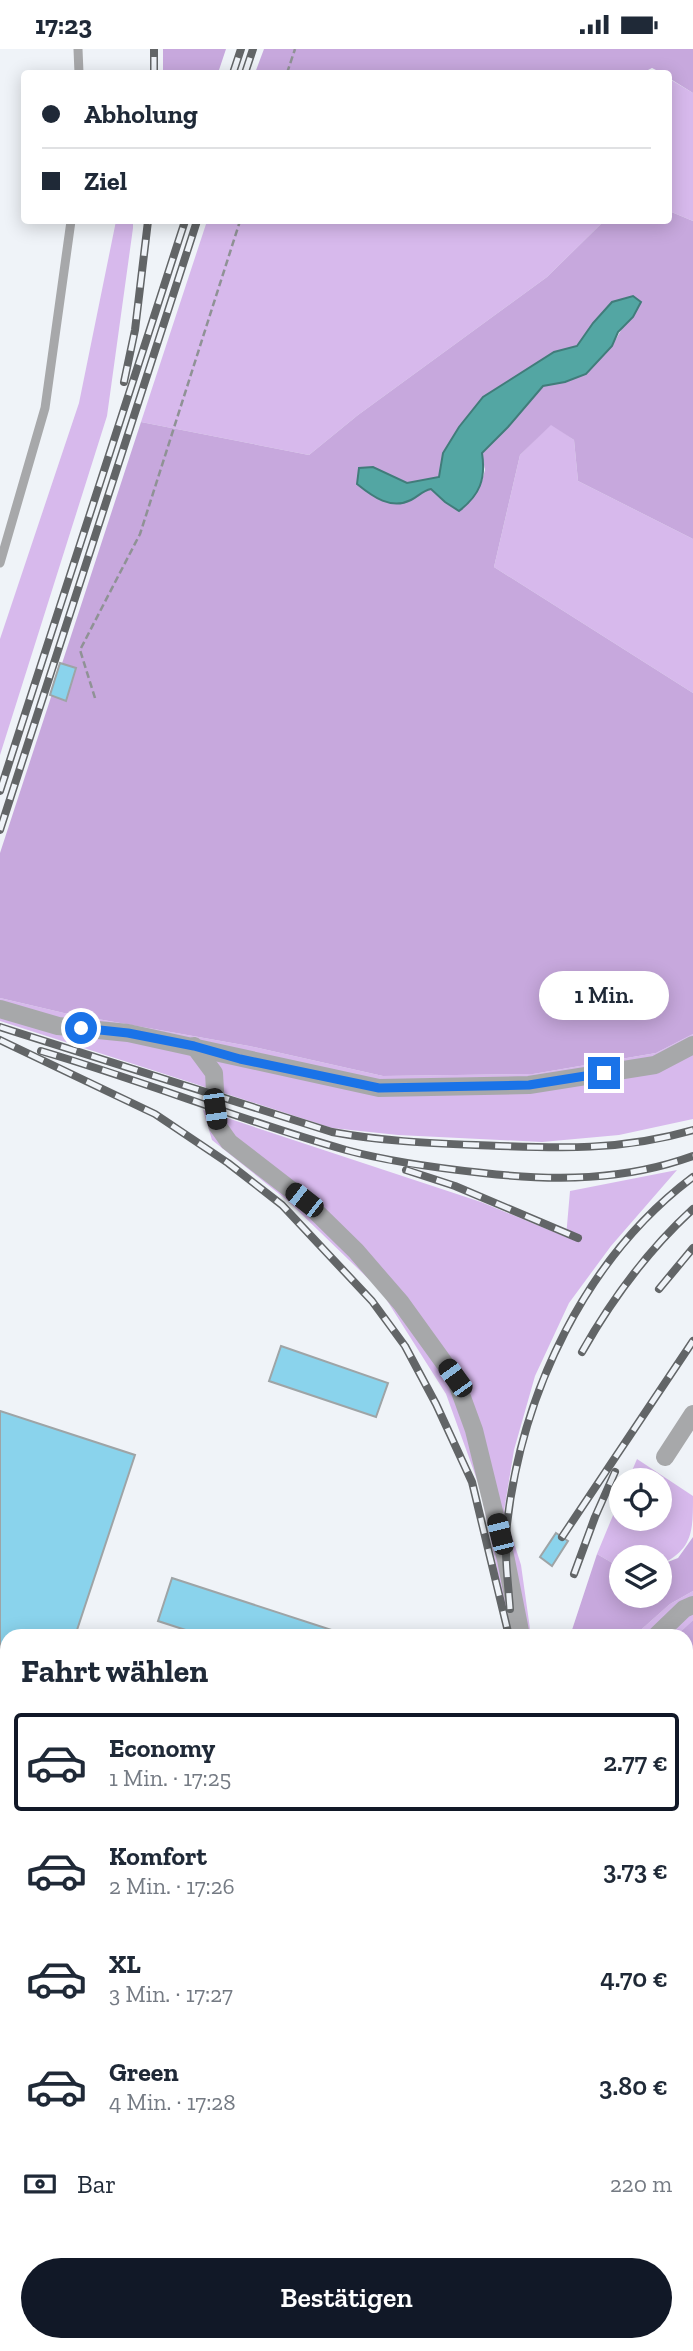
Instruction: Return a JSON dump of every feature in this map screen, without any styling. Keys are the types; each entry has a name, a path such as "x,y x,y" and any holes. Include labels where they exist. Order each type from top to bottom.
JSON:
{"street":[{"path":"0,1009 58,1026 128,1033 379,1088 529,1085 655,1065 693,1045"},
{"path":"194,1046 214,1073 217,1125 229,1142 304,1200 356,1251 401,1303 455,1378 474,1430 506,1560 520,1629"},
{"path":"665,1457 693,1414"},
{"path":"663,1629 684,1608 693,1605"}],"lane":[{"path":"78,49 79,70"},
{"path":"0,563 45,408 71,224"}],"path":[{"path":"289,70 295,49"},
{"path":"95,698 80,650 140,534 239,224"}],"shaded area":[{"path":"163,49 226,49 219,70 163,70"},
{"path":"264,49 693,49 693,93 672,80 672,70 652,68 256,70"},
{"path":"672,80 693,93 693,221 672,212"},
{"path":"672,212 693,221 693,539 578,481 574,440 551,425 520,455 494,567 693,693 693,1034 656,1053 533,1074 383,1076 249,1046 64,1013 0,998 0,853 141,422 309,455 358,415 547,277 601,224 672,224","holes":["593,323 624,325 612,346 586,374 543,386 482,454 485,470 481,484 445,502 431,489 421,492 414,499 373,467 407,483 439,477 443,453 483,397 554,352 577,346"]},
{"path":"115,224 133,224 107,416 0,755 0,639 79,403"},
{"path":"206,224 601,224 547,277 358,415 309,455 141,422"},
{"path":"551,424 574,440 578,481 693,539 693,693 494,567 520,455"},
{"path":"0,998 64,1013 249,1046 383,1076 533,1074 656,1053 693,1034 693,1119 619,1135 542,1142 398,1135 332,1128 0,1021"},
{"path":"203,1110 481,1202 566,1237 570,1191 677,1170 611,1246 569,1303 535,1376 514,1450 504,1511 521,1565 530,1629 510,1629 480,1488 446,1394 381,1291 288,1201 212,1140"},
{"path":"637,1459 651,1468 633,1468"},
{"path":"672,1482 693,1496 689,1538 672,1558 672,1545 609,1545 609,1561 597,1554 609,1525 609,1531 672,1531"},
{"path":"693,1537 693,1591 672,1603 672,1560 678,1558"},
{"path":"597,1554 609,1561 609,1608 666,1608 642,1629 572,1629"},
{"path":"693,1591 693,1620 683,1629 642,1629 666,1608 672,1608 672,1603"},
{"path":"693,1620 693,1629 683,1629"}],"water":[{"path":"633,296 641,302 633,317 618,332 612,346 586,374 543,386 482,453 480,486 472,499 459,511 431,489 404,503 396,504 382,501 357,484 359,468 373,467 407,483 439,477 443,453 483,397 554,352 577,346 612,302"}],"building":[{"path":"60,663 76,668 66,701 50,695"},
{"path":"281,1346 388,1383 376,1417 269,1381"},
{"path":"0,1411 135,1455 77,1629 0,1629"},
{"path":"556,1533 568,1541 552,1566 540,1557"},
{"path":"172,1578 329,1629 183,1629 158,1621"}],"railway":[{"path":"154,49 154,70"},
{"path":"234,70 241,49"},
{"path":"246,70 253,49"},
{"path":"124,382 135,330 148,224"},
{"path":"0,791 184,224"},
{"path":"0,830 196,224"},
{"path":"0,1027 332,1132 350,1135 422,1142 585,1147 638,1142 693,1130"},
{"path":"0,1040 155,1114 228,1163 282,1205 372,1301 405,1346 436,1404 472,1482 507,1629"},
{"path":"41,1051 308,1139 414,1164 510,1176 563,1178 641,1170 693,1156"},
{"path":"406,1170 455,1186 578,1238"},
{"path":"510,1609 506,1556 507,1524 527,1426 544,1378 565,1332 620,1247 655,1210 693,1177"},
{"path":"582,1352 632,1276 661,1241 693,1209"},
{"path":"659,1289 693,1248"},
{"path":"562,1537 693,1341"},
{"path":"574,1574 609,1486"}],"route":[{"path":"81,1028 128,1033 194,1046 240,1059 379,1088 529,1085 604,1073"}]}
